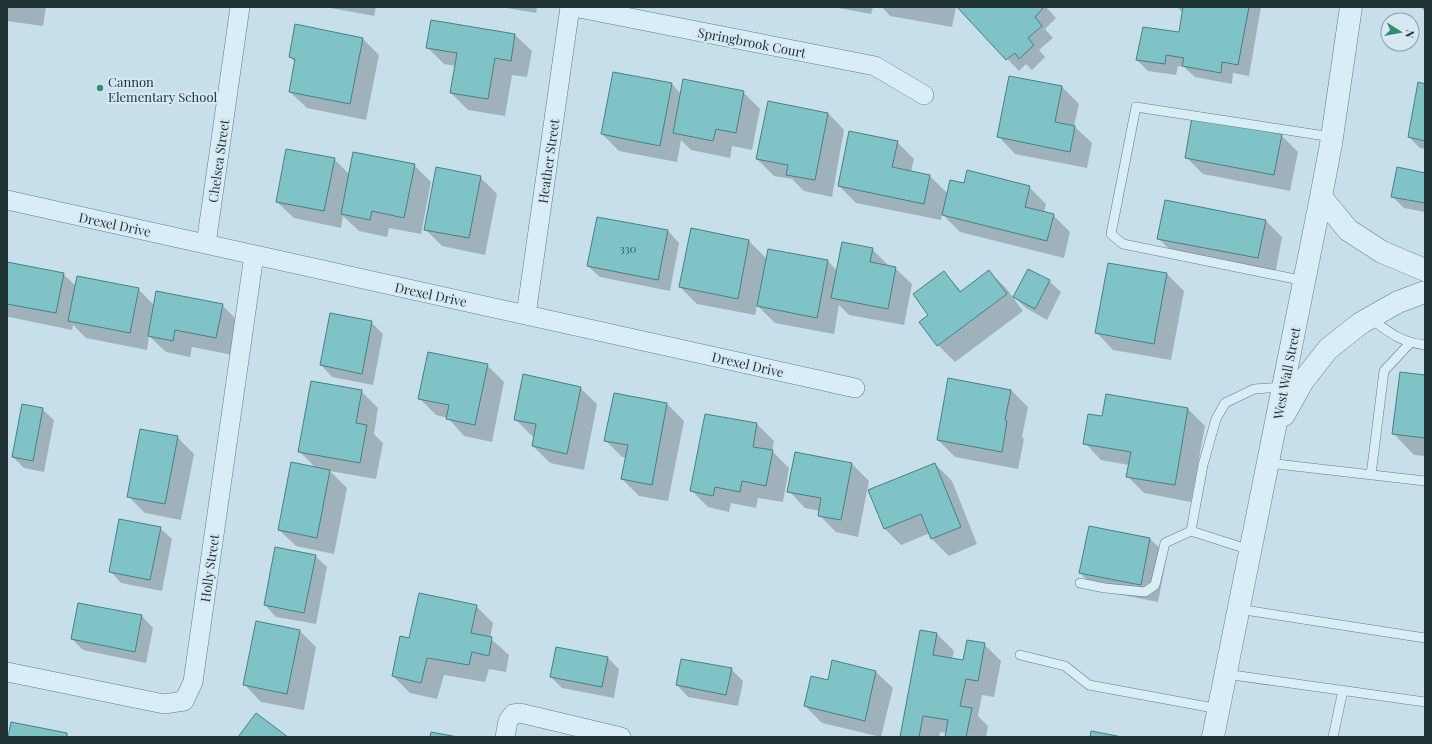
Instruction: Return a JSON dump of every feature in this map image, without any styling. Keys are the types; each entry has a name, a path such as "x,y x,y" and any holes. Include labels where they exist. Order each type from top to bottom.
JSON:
{"street":[{"name":"Chelsea Street","path":"206,244 240,7"},
{"name":"Heather Street","path":"526,315 570,7"},
{"name":"Springbrook Court","path":"574,7 875,66 924,95"},
{"name":"West Wall Street","path":"1213,737 1321,197 1332,137 1351,7"},
{"path":"1321,197 1348,230 1382,252 1425,270"},
{"name":"Drexel Drive","path":"7,200 855,388"},
{"name":"Holly Street","path":"7,672 164,704 184,701 193,682 254,254"},
{"path":"1274,434 1302,381 1328,348 1360,323 1398,302 1425,292"},
{"path":"505,737 508,721 513,714 520,713 622,737"}],"lane":[{"path":"1305,280 1123,244 1111,234 1136,107 1332,137"},
{"path":"1370,318 1395,337 1410,343 1425,345"},
{"path":"1371,475 1384,371 1410,343"},
{"path":"1191,530 1203,465 1216,419 1225,403 1254,389 1283,387"},
{"path":"1268,463 1425,481"},
{"path":"1080,584 1145,592 1155,585 1166,543 1191,530 1250,550"},
{"path":"1238,609 1425,638"},
{"path":"1020,655 1065,666 1089,685 1219,709"},
{"path":"1225,674 1425,702"},
{"path":"1333,737 1343,690"}],"building":[{"path":"957,7 1044,7 1035,17 1042,26 1028,38 1034,45 1019,59 1015,53 1006,60"},
{"path":"1183,7 1249,7 1238,65 1222,62 1221,73 1182,66 1184,58 1166,55 1165,64 1136,60 1143,27 1179,32"},
{"path":"431,20 515,34 511,61 495,58 488,99 450,93 457,53 426,48"},
{"path":"295,24 363,38 350,104 289,92 295,59 289,57"},
{"path":"613,72 672,83 660,146 601,134"},
{"path":"1009,76 1062,86 1055,122 1075,126 1070,152 997,137"},
{"path":"683,79 744,91 736,133 716,129 713,141 673,133"},
{"path":"1418,82 1425,84 1425,141 1408,137"},
{"path":"768,101 828,113 815,180 786,175 788,165 756,159"},
{"path":"1192,117 1282,134 1274,175 1185,158"},
{"path":"849,131 898,141 892,167 930,175 924,204 838,186"},
{"path":"286,149 335,158 324,211 276,202"},
{"path":"353,152 415,164 404,218 372,211 370,220 341,214"},
{"path":"436,167 481,176 469,238 424,230"},
{"path":"1397,167 1425,173 1425,203 1391,197"},
{"path":"967,170 1030,186 1025,207 1054,214 1047,241 942,215 950,180 964,183"},
{"path":"1165,200 1266,220 1258,258 1157,239"},
{"path":"597,217 668,230 658,280 587,266"},
{"path":"691,228 749,240 738,299 679,287"},
{"path":"842,242 873,248 870,262 896,267 888,309 831,298"},
{"path":"768,249 828,260 817,318 757,306"},
{"path":"7,262 64,273 56,313 7,304"},
{"path":"1108,263 1167,273 1154,344 1095,333"},
{"path":"1028,269 1050,280 1035,309 1013,297"},
{"path":"989,270 1007,294 937,346 919,322 928,315 913,294 944,271 960,292"},
{"path":"77,276 139,288 130,333 68,321"},
{"path":"156,291 223,304 216,338 175,330 173,341 148,336"},
{"path":"330,313 372,321 362,374 320,365"},
{"path":"428,352 488,364 475,425 446,419 449,405 418,399"},
{"path":"1400,372 1425,375 1425,438 1392,434"},
{"path":"523,374 581,387 567,454 532,446 536,424 514,420"},
{"path":"948,378 1011,390 1005,420 1007,421 1002,452 937,440"},
{"path":"311,381 362,390 356,423 367,425 360,463 298,452"},
{"path":"614,393 667,403 652,485 621,479 628,445 604,441"},
{"path":"1106,394 1188,408 1175,485 1126,477 1131,452 1083,444 1088,414 1102,416"},
{"path":"22,404 43,408 33,461 12,457"},
{"path":"705,414 757,423 753,447 773,450 766,486 742,481 740,492 715,487 713,496 690,491"},
{"path":"140,429 178,436 165,504 127,497"},
{"path":"795,452 852,463 841,520 818,516 821,498 787,492"},
{"path":"291,462 330,470 317,538 278,530"},
{"path":"935,463 961,527 931,539 921,514 884,529 868,490"},
{"path":"119,519 161,527 150,580 109,572"},
{"path":"1089,526 1150,538 1141,585 1079,573"},
{"path":"275,547 316,555 304,613 264,605"},
{"path":"419,593 477,605 471,633 492,637 489,656 472,652 469,665 427,658 421,683 392,676 400,636 409,638"},
{"path":"78,603 142,615 135,652 71,639"},
{"path":"256,621 300,630 287,694 243,685"},
{"path":"920,630 937,633 933,655 963,660 967,640 985,643 978,681 966,679 960,706 972,708 966,737 945,737 948,720 923,716 919,737 900,737"},
{"path":"556,647 608,657 602,687 550,677"},
{"path":"681,659 732,668 726,695 676,685"},
{"path":"832,660 876,671 865,721 804,706 811,676 828,680"},
{"path":"256,713 288,737 238,737"},
{"path":"11,722 67,733 67,737 8,737"},
{"path":"1091,731 1122,737 1090,737"},
{"path":"431,732 458,737 430,737"}],"place":[{"name":"Cannon Elementary School","path":"100,88"}]}
